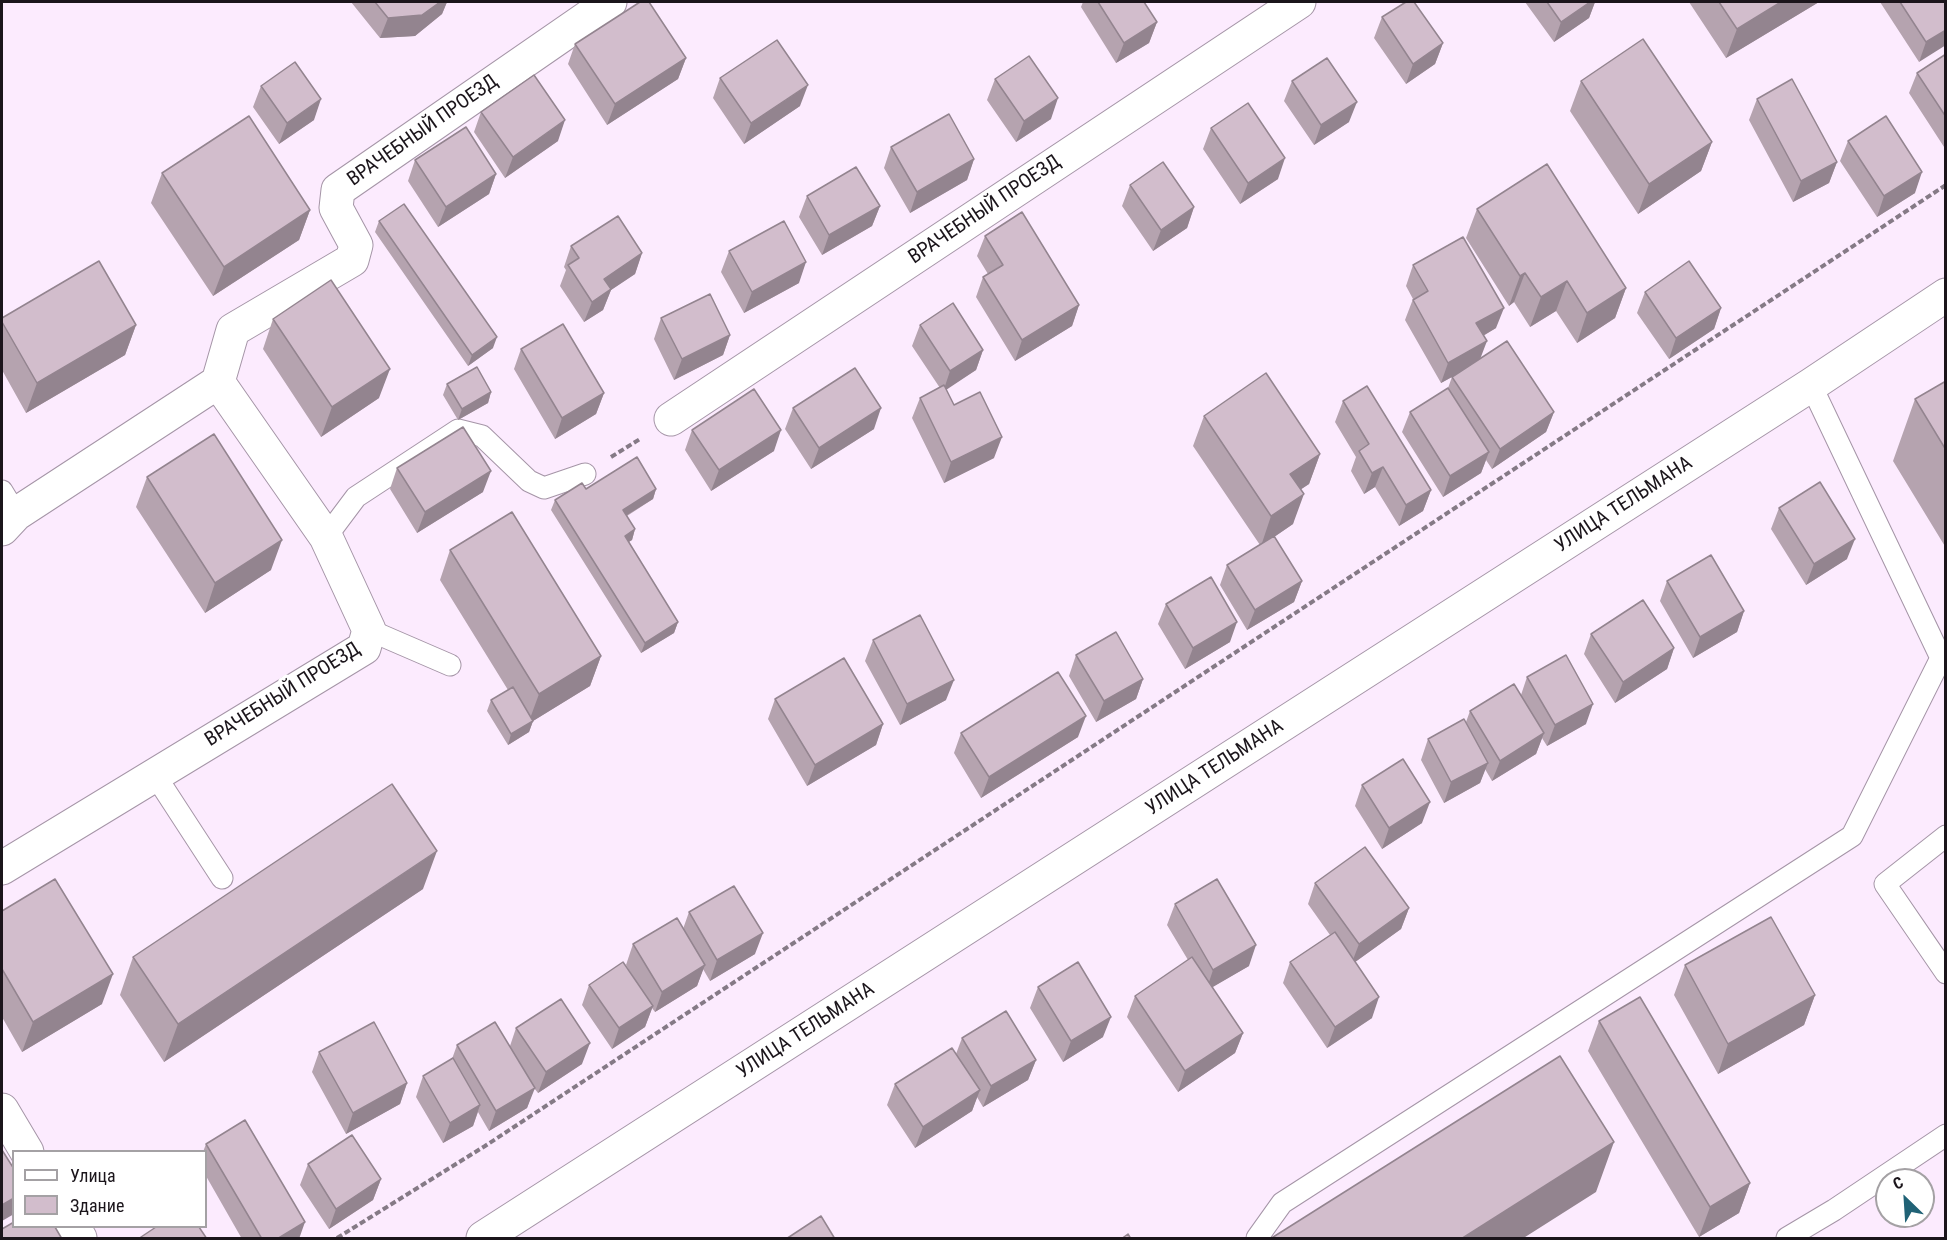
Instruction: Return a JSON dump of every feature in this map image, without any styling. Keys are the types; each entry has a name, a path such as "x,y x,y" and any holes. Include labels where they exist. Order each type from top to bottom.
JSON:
{"street":[{"name":"ВРАЧЕБНЫЙ ПРОЕЗД","path":"2,868 364,648 369,630 326,537 218,382 233,330 352,260 356,245 336,208 338,190 610,2"},
{"name":"ВРАЧЕБНЫЙ ПРОЕЗД","path":"671,419 1299,2"},
{"name":"УЛИЦА ТЕЛЬМАНА","path":"483,1239 1946,296"},
{"path":"6,511 218,382"},
{"path":"2,1110 26,1150"}],"lane":[{"path":"1257,1239 1282,1203 1852,836 1941,658 1811,385"},
{"path":"326,537 356,497 458,430 482,436 529,481 544,488 585,474"},
{"path":"369,630 450,665"},
{"path":"155,775 222,878"},
{"path":"1946,836 1885,884 1946,973"},
{"path":"1787,1239 1946,1135"}],"path":[{"path":"337,1239 495,1140 1946,185"},
{"path":"585,474 671,419"}],"building":[{"path":"375,2 440,2 422,15 388,18"},
{"path":"640,2 649,2 686,58 615,104 575,44"},
{"path":"1098,2 1144,2 1157,22 1124,43"},
{"path":"1406,2 1414,2 1443,43 1413,64 1382,17"},
{"path":"1547,2 1590,2 1561,22"},
{"path":"1719,2 1781,2 1737,29"},
{"path":"1900,2 1946,2 1946,30 1926,42"},
{"path":"1643,39 1712,142 1649,184 1581,81"},
{"path":"777,40 808,85 751,123 720,78"},
{"path":"1946,54 1946,117 1917,73"},
{"path":"1029,56 1058,98 1024,121 995,79"},
{"path":"1327,58 1357,102 1321,125 1292,81"},
{"path":"295,62 321,99 287,123 261,86"},
{"path":"534,75 565,120 513,157 481,112"},
{"path":"1792,79 1837,162 1801,181 1757,99"},
{"path":"1248,103 1285,158 1248,183 1211,128"},
{"path":"949,114 974,159 917,192 891,147"},
{"path":"249,116 310,210 224,267 162,173"},
{"path":"1886,116 1922,172 1884,196 1848,141"},
{"path":"466,127 496,174 446,207 415,160"},
{"path":"1163,162 1194,207 1161,230 1130,185"},
{"path":"1547,164 1626,288 1587,313 1567,281 1541,297 1525,273 1520,276 1477,209"},
{"path":"856,167 880,206 829,235 807,196"},
{"path":"404,204 497,337 472,355 379,221"},
{"path":"1022,212 1079,305 1022,340 983,277 1003,265 985,236"},
{"path":"618,216 642,253 604,279 611,289 592,302 568,265 579,258 571,246"},
{"path":"784,221 806,262 752,292 729,251"},
{"path":"1463,237 1504,308 1476,323 1487,341 1448,363 1413,300 1428,291 1413,265"},
{"path":"99,261 136,325 37,383 2,322 2,318"},
{"path":"1689,261 1721,308 1676,338 1645,292"},
{"path":"331,280 390,369 332,407 273,319"},
{"path":"710,294 730,335 682,359 661,318"},
{"path":"953,303 983,350 950,371 920,325"},
{"path":"563,324 604,393 562,418 521,349"},
{"path":"1507,341 1554,412 1500,449 1452,377"},
{"path":"477,367 491,392 462,409 447,384"},
{"path":"855,368 881,408 819,448 793,408"},
{"path":"1266,373 1320,454 1290,474 1304,494 1271,516 1204,416"},
{"path":"1946,381 1946,450 1915,399"},
{"path":"944,385 954,405 980,392 1002,437 951,462 920,398"},
{"path":"1367,386 1431,490 1406,505 1383,467 1372,473 1359,451 1369,444 1343,401"},
{"path":"1448,388 1489,452 1450,476 1410,412"},
{"path":"754,389 781,430 719,470 692,430"},
{"path":"463,427 491,471 425,512 397,468"},
{"path":"214,434 282,540 215,583 147,477"},
{"path":"637,457 656,489 623,510 635,529 625,536 678,622 645,643 555,500 582,483 586,489"},
{"path":"1820,482 1855,539 1814,564 1779,508"},
{"path":"512,512 601,656 539,694 450,550"},
{"path":"1274,536 1302,581 1255,610 1227,565"},
{"path":"1711,555 1744,611 1700,637 1667,581"},
{"path":"1211,577 1237,622 1193,648 1166,604"},
{"path":"1643,600 1674,648 1623,682 1591,634"},
{"path":"920,615 954,680 907,704 873,640"},
{"path":"1116,632 1143,679 1104,701 1076,655"},
{"path":"1566,655 1593,704 1555,725 1527,677"},
{"path":"844,658 883,724 815,765 775,699"},
{"path":"1058,672 1086,716 989,777 961,733"},
{"path":"1514,684 1544,733 1500,761 1470,711"},
{"path":"513,687 533,721 511,734 491,700"},
{"path":"1464,719 1488,763 1451,782 1428,739"},
{"path":"1403,759 1430,802 1389,828 1362,785"},
{"path":"392,784 437,851 178,1024 133,957"},
{"path":"1365,847 1409,908 1359,944 1315,883"},
{"path":"55,879 113,974 33,1022 2,969 2,911"},
{"path":"1217,879 1256,945 1213,970 1175,904"},
{"path":"734,886 763,933 717,960 689,912"},
{"path":"1771,917 1815,995 1728,1044 1685,965"},
{"path":"677,918 705,965 662,992 633,944"},
{"path":"1335,932 1379,997 1335,1027 1290,962"},
{"path":"1192,957 1243,1033 1185,1071 1135,996"},
{"path":"623,962 653,1006 619,1028 589,985"},
{"path":"1078,962 1111,1017 1071,1041 1038,987"},
{"path":"1640,997 1750,1183 1710,1207 1599,1021"},
{"path":"561,999 590,1043 546,1072 516,1028"},
{"path":"1006,1011 1036,1060 991,1086 962,1038"},
{"path":"374,1022 407,1083 353,1113 319,1052"},
{"path":"495,1022 535,1088 496,1111 457,1045"},
{"path":"952,1048 980,1090 923,1127 895,1084"},
{"path":"1560,1056 1614,1142 1461,1239 1270,1239"},
{"path":"453,1058 480,1105 450,1123 423,1076"},
{"path":"245,1120 305,1222 277,1239 262,1239 206,1144"},
{"path":"352,1135 381,1179 336,1209 308,1164"},
{"path":"2,1150 12,1166 12,1199 2,1205"},
{"path":"821,1216 835,1239 786,1239"},
{"path":"12,1223 12,1228 56,1228 62,1239 2,1239 2,1229"},
{"path":"154,1228 200,1228 207,1239 138,1239"},
{"path":"1128,1234 1131,1239 1121,1239"}]}
